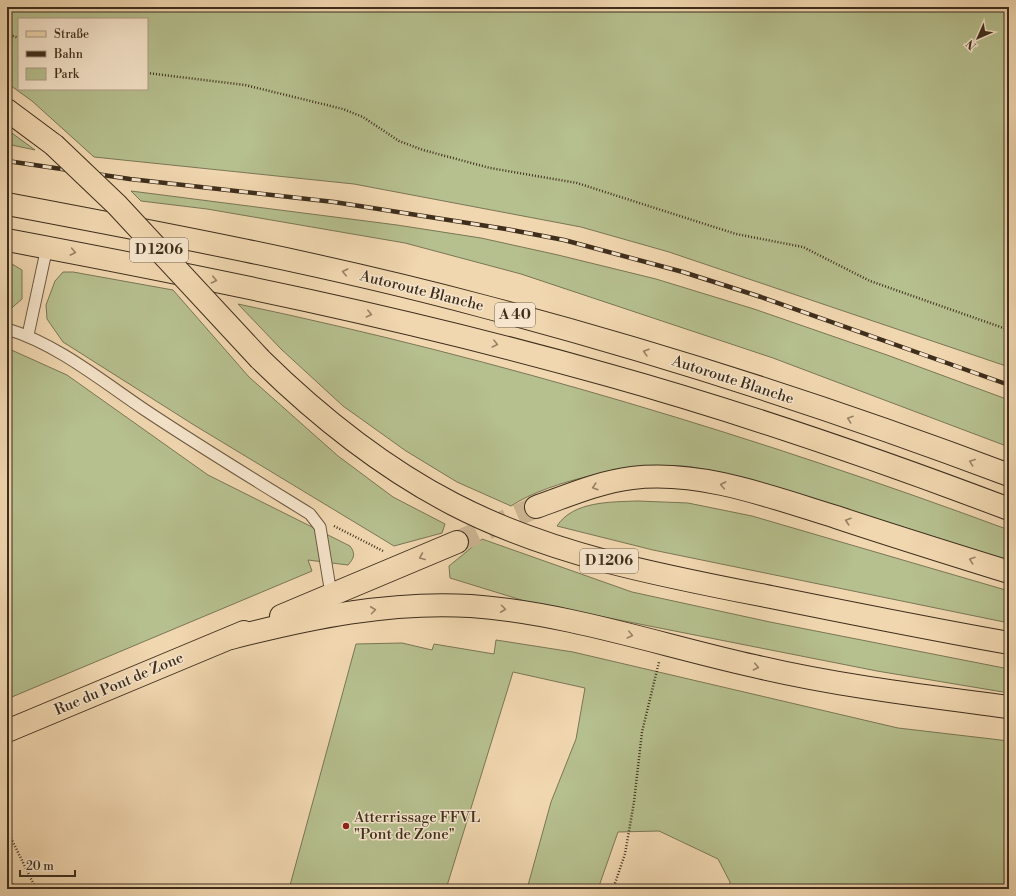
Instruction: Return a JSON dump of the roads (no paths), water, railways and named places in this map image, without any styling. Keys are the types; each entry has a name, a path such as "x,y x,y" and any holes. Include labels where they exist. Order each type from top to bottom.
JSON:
{"main road":[{"name":"D 1206","path":"7,110 54,146 117,205 260,359 312,408 366,451 396,472 454,505 531,537 569,550 670,576 1009,643"},
{"name":"Autoroute Blanche","path":"7,204 266,255 488,308 693,366 880,428 1009,475"},
{"name":"Autoroute Blanche","path":"7,240 312,301 531,354 616,377 732,412 868,457 1009,509"},
{"path":"536,506 598,485 632,478 678,478 734,488 808,509 1009,572"},
{"path":"231,638 331,594 457,542"},
{"path":"231,638 291,622 379,609 469,606 522,612 604,628 755,666 832,682 1009,707"},
{"name":"Rue du Pont de Zone","path":"7,731 231,638"}],"lane":[{"path":"28,335 47,247"},
{"path":"7,329 28,335 70,360 204,449 310,514 320,528 331,594"}],"tunnel":[{"path":"457,542 536,507"}],"railway":[{"path":"7,161 130,179 334,202 506,229 564,240 683,272 761,297 1009,385"}],"place":[{"name":"Atterrissage FFVL \"Pont de Zone\"","path":"346,826"}]}
